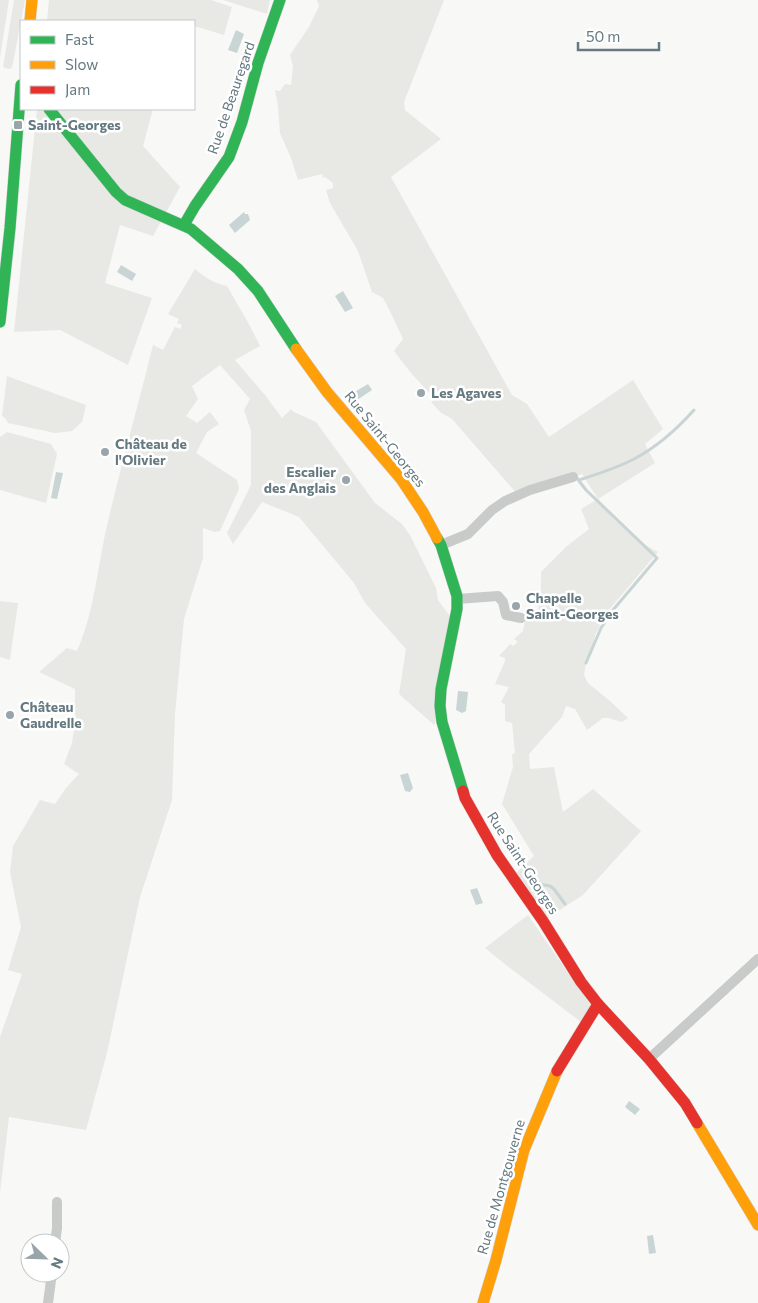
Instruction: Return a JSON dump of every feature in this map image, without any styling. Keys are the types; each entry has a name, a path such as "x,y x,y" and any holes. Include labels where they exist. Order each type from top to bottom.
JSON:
{"street":[{"path":"30,20 32,0"},
{"name":"Rue de Beauregard","path":"184,226 195,206 224,167 229,157 242,122 258,63 280,0"},
{"path":"0,322 20,103"},
{"name":"Rue Saint-Georges","path":"50,110 116,192 125,200 184,226 200,236 238,269 258,291 327,392 401,479 423,512 441,545 457,599 455,623 441,689 440,706 442,722 462,791 497,855 543,921 581,982 685,1103 758,1225"},
{"path":"441,545 468,534 492,510 505,501 530,490 573,477"},
{"path":"457,599 498,596 503,602 506,615 521,618"},
{"path":"649,1059 758,959"},
{"name":"Rue de Montgouverne","path":"483,1303 524,1150 550,1083 598,1004"},
{"path":"55,1233 57,1202"},
{"path":"48,1303 51,1283"}],"shaded area":[{"path":"0,0 9,0 0,58"},
{"path":"14,0 25,0 12,68 3,67"},
{"path":"49,0 211,0 232,7 224,35 195,26 195,20 47,20"},
{"path":"223,0 270,0 267,14"},
{"path":"317,0 444,0 404,102 405,110 441,139 391,177 512,395 527,404 549,437 633,380 663,429 645,444 655,463 598,499 582,474 518,495 452,419 440,412 431,402 435,399 394,351 403,339 383,298 372,292 358,251 330,203 326,190 333,188 333,183 325,177 323,178 322,174 298,180 280,133 275,90 280,91 285,84 291,85 293,66 290,55 309,27 319,6"},
{"path":"236,30 244,34 237,53 228,50"},
{"path":"37,110 153,110 143,146 180,187 153,236 120,225 105,283 152,298 128,365 60,330 14,332"},
{"path":"244,212 248,214 250,220 235,233 229,225"},
{"path":"121,265 136,274 132,281 117,272"},
{"path":"195,269 210,280 227,286 260,346 235,360 282,418 291,409 316,422 375,503 402,524 410,535 436,588 438,600 455,623 440,706 434,725 399,694 406,649 365,603 354,583 299,517 262,502 233,544 227,533 251,485 251,431 244,410 250,399 220,365 192,386 198,399 186,416 197,423 210,412 219,424 207,432 196,453 237,480 239,489 220,531 215,532 203,528 203,558 184,619 175,714 172,800 140,897 107,1053 86,1130 9,1117 0,1193 0,1037 22,974 8,970 21,927 10,872 13,846 40,800 55,804 79,774 64,764 72,743 75,723 75,689 39,672 67,648 77,651 83,637 91,607 111,507 153,345 163,350 175,327 180,329 182,325 177,323 179,319 168,314"},
{"path":"343,291 353,308 345,312 335,296"},
{"path":"7,376 86,405 82,422 72,431 55,433 8,423 2,416"},
{"path":"368,384 372,390 357,400 353,393"},
{"path":"7,432 51,444 57,454 46,503 0,490 0,437"},
{"path":"56,472 63,473 57,499 51,498"},
{"path":"598,499 622,526 640,542 658,552 608,611 595,635 593,649 586,663 584,675 588,683 628,718 622,722 603,718 587,730 575,709 566,706 562,717 529,754 530,769 554,767 563,812 593,789 641,831 583,895 543,921 512,877 534,856 502,804 513,767 512,754 515,753 512,723 505,721 505,705 501,702 509,687 495,684 505,661 505,658 499,656 510,644 513,646 518,642 514,639 523,631 525,621 522,620 537,617 541,593 541,572 567,546 589,529 581,509"},
{"path":"0,601 18,603 10,660 0,657"},
{"path":"458,691 468,692 466,711 462,713 456,710"},
{"path":"408,773 413,788 410,792 405,791 400,775"},
{"path":"477,888 483,903 476,905 470,890"},
{"path":"528,915 591,1006 581,1022 485,948"},
{"path":"629,1101 640,1109 635,1115 625,1107"},
{"path":"653,1235 656,1253 649,1254 647,1236"}],"waterway":[{"path":"579,480 628,462 651,449 681,424 694,410"},
{"path":"576,477 586,490 657,558 613,610 601,628 586,663"},
{"path":"523,872 527,878 554,889 565,904"}],"traffic: fast":[{"path":"184,225 229,157 242,122 258,63 280,0"},
{"path":"0,322 10,228 20,98"},
{"path":"50,110 116,192 125,200 191,229 238,269 258,291 296,349"},
{"path":"437,538 457,596 457,609 441,689 440,706 442,722 463,791"}],"traffic: slow":[{"path":"30,20 32,0"},
{"path":"296,349 327,392 401,479 423,512 437,538"},
{"path":"483,1303 524,1150 557,1071"},
{"path":"697,1123 758,1225"}],"traffic: jam":[{"path":"463,791 465,798 497,855 543,921 581,982 598,1004 649,1059 685,1103 697,1123"},
{"path":"557,1071 598,1004"}],"place":[{"name":"Saint-Georges","path":"18,125"},
{"name":"Les Agaves","path":"421,393"},
{"name":"Château de l'Olivier","path":"105,452"},
{"name":"Escalier des Anglais","path":"346,480"},
{"name":"Chapelle Saint-Georges","path":"516,606"},
{"name":"Château Gaudrelle","path":"10,715"}]}
